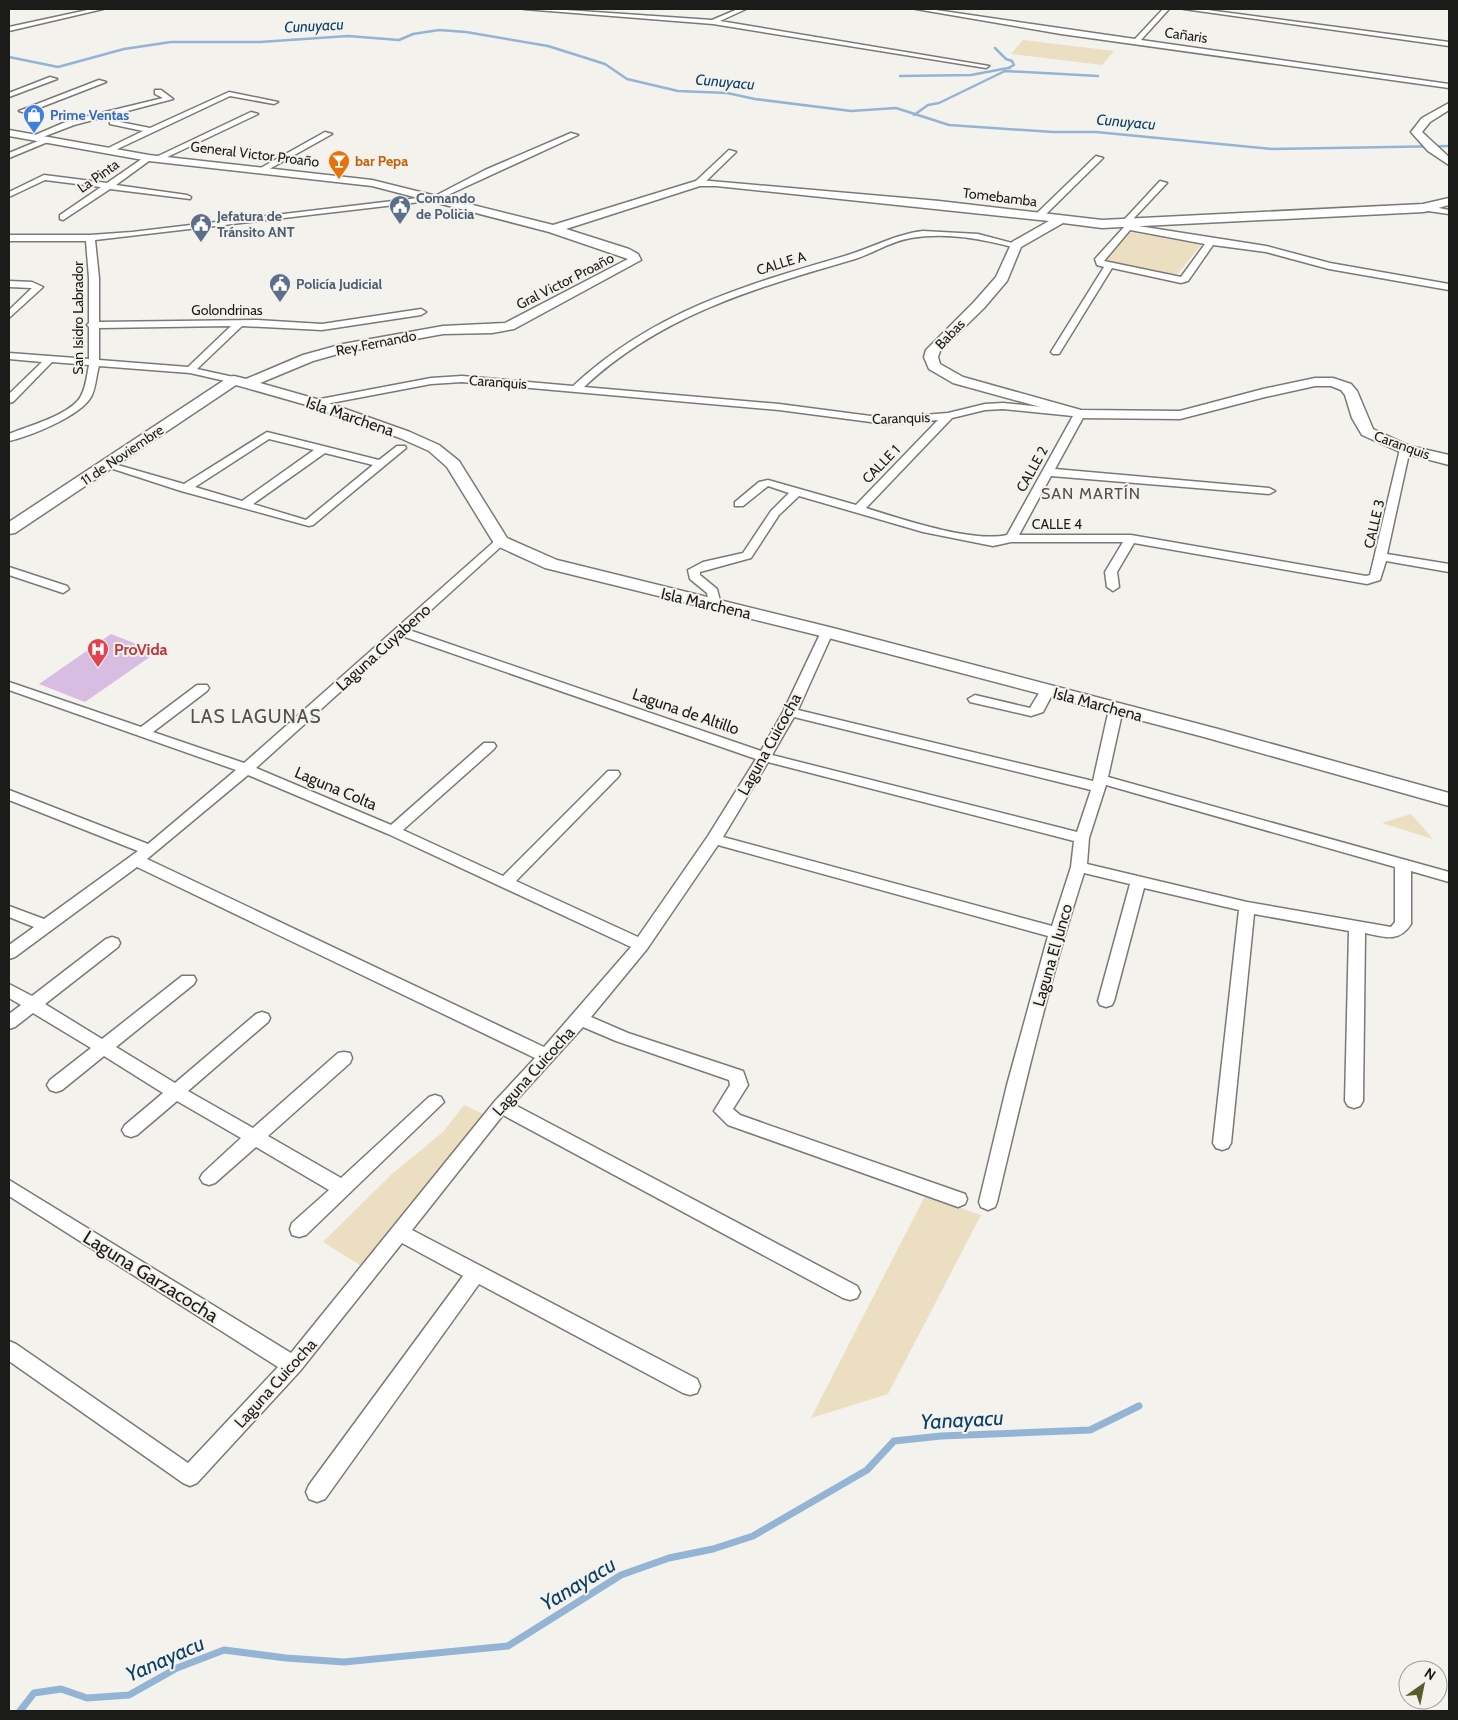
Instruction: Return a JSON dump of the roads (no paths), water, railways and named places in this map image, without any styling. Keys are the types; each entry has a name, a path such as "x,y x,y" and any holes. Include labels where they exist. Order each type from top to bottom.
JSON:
{"street":[{"path":"9,29 100,9"},
{"path":"527,9 713,22 986,66"},
{"path":"713,22 743,9"},
{"name":"Cañaris","path":"920,9 1061,32 1449,86"},
{"path":"1136,42 1166,9"},
{"path":"1186,9 1449,44"},
{"path":"9,95 54,79"},
{"path":"38,115 19,110 102,82"},
{"path":"32,138 91,118 168,98 158,92"},
{"path":"106,151 229,94 274,102"},
{"path":"121,104 130,108"},
{"path":"1449,106 1427,118 1418,127 1416,132 1419,138 1449,162"},
{"path":"82,112 91,118"},
{"name":"La Pinta","path":"63,217 105,186 153,158 254,114"},
{"path":"113,122 150,130"},
{"name":"General Victor Proaño","path":"9,133 46,141 153,158 372,183 553,229"},
{"path":"261,170 328,134"},
{"path":"12,239 110,237 437,198 488,172 574,135"},
{"path":"9,156 46,141"},
{"path":"699,183 732,152"},
{"path":"1038,217 1099,158"},
{"path":"9,195 41,177 187,197"},
{"name":"Tomebamba","path":"553,229 699,183 716,183 920,203 1060,220 1128,226 1424,208 1449,201"},
{"path":"1163,183 1127,221 1128,226 1099,259 1100,263 1181,280 1185,278 1211,242"},
{"path":"1424,208 1449,212"},
{"path":"1016,245 1060,220"},
{"path":"1128,226 1211,242 1266,249 1329,266 1449,287"},
{"name":"Gral Victor Proaño","path":"509,326 635,260 625,252 553,229"},
{"name":"CALLE A","path":"577,388 616,355 660,328 719,300 785,275 856,256 911,235 966,235 1016,245"},
{"name":"San Isidro Labrador","path":"9,438 61,417 79,406 87,395 94,364 92,326 94,278 90,238"},
{"name":"Babas","path":"1016,245 1002,278 979,305 933,350 931,357 934,366 958,380 1080,414"},
{"path":"1056,352 1109,266"},
{"path":"9,284 38,287 9,315"},
{"name":"Golondrinas","path":"92,326 240,323 322,327 421,312"},
{"path":"190,370 240,323"},
{"name":"Rey Fernando","path":"241,382 308,358 343,348 442,330 492,329 509,326"},
{"name":"Isla Marchena","path":"9,356 190,370 315,403 405,435 434,448 453,464 501,541 559,567 827,632 1449,800"},
{"path":"9,400 50,360"},
{"name":"Caranquis","path":"315,403 431,381 462,379 779,407 886,421 948,416 985,407 1003,406 1080,414 1180,415 1263,393 1315,382 1333,382 1346,387 1352,394 1359,418 1367,432 1405,449 1449,460"},
{"name":"11 de Noviembre","path":"9,529 107,465 241,382"},
{"name":"CALLE 2","path":"1010,538 1080,414"},
{"name":"CALLE 1","path":"857,511 948,416"},
{"path":"184,489 266,435 381,464"},
{"path":"107,465 298,524 309,523 401,448"},
{"path":"243,506 323,449"},
{"name":"CALLE 3","path":"1348,577 1375,578 1382,557 1405,449"},
{"path":"1047,472 1219,485 1270,491"},
{"name":"CALLE 4","path":"739,504 763,484 772,484 857,511 923,529 993,542 1010,538 1131,539 1348,577"},
{"path":"715,605 714,594 694,576 694,570 705,565 747,555 776,513 796,492"},
{"path":"1113,587 1111,572 1131,539"},
{"name":"Laguna Cuyabeno","path":"9,952 150,850 246,769 501,541"},
{"path":"1382,557 1449,568"},
{"path":"9,571 63,589"},
{"name":"Laguna de Altillo","path":"400,631 764,757 1082,838"},
{"name":"Laguna Cuicocha","path":"9,1350 190,1476 293,1365 501,1106 580,1019 641,945 714,838 764,757 790,712 827,632"},
{"name":"Laguna Colta","path":"9,686 246,769 393,831 641,945"},
{"path":"142,733 202,688"},
{"path":"975,698 1031,712 1038,709 1047,691"},
{"name":"Laguna El Junco","path":"988,1202 1016,1084 1057,933 1078,867 1082,838 1100,783 1116,709"},
{"path":"790,712 1100,783 1449,877"},
{"path":"393,831 489,746"},
{"path":"504,883 613,774"},
{"path":"9,795 150,850"},
{"path":"714,838 1057,933"},
{"path":"136,860 545,1056"},
{"path":"1078,867 1247,907 1394,933 1403,924 1403,864"},
{"path":"1106,1001 1138,881"},
{"path":"1222,1143 1247,907"},
{"path":"9,911 46,926"},
{"path":"1354,1101 1358,928"},
{"path":"9,1023 112,943"},
{"path":"56,1085 188,980"},
{"path":"9,990 176,1092 342,1188"},
{"path":"131,1130 262,1018"},
{"path":"580,1019 622,1037 737,1076 739,1085 723,1111 734,1120 958,1199"},
{"path":"209,1178 344,1058"},
{"path":"299,1229 434,1102"},
{"path":"501,1106 850,1292"},
{"name":"Laguna Garzacocha","path":"9,1187 293,1365"},
{"path":"400,1233 690,1386"},
{"path":"317,1492 476,1273"}],"waterway":[{"name":"Cunuyacu","path":"9,57 58,67 124,49 171,42 260,42 348,36 399,40 413,34 439,30 466,32 548,46 605,64 627,79 678,91 727,93 755,99 851,111 896,108 915,114"},
{"path":"995,48 1006,59 1012,61 1014,65 1008,68"},
{"path":"900,76 971,75 1008,68"},
{"path":"915,114 928,105 939,103 1005,71 1098,76"},
{"name":"Cunuyacu","path":"915,114 949,125 1053,132 1096,132 1272,149 1449,146"},
{"name":"Yanayacu","path":"20,1711 34,1693 61,1689 87,1698 129,1695 177,1668 224,1650 286,1658 344,1662 508,1646 621,1575 669,1558 713,1549 753,1536 867,1470 894,1441 941,1436 1090,1430 1139,1406"}],"place":[{"name":"Prime Ventas","path":"34,134"},
{"name":"bar Pepa","path":"339,180"},
{"name":"Comando de Policia","path":"400,225"},
{"name":"Jefatura de Tránsito ANT","path":"201,243"},
{"name":"Policía Judicial","path":"280,303"},
{"name":"ProVida","path":"98,668"}],"district":[{"name":"SAN MARTÍN","path":"1091,493"},
{"name":"LAS LAGUNAS","path":"256,716"}]}
